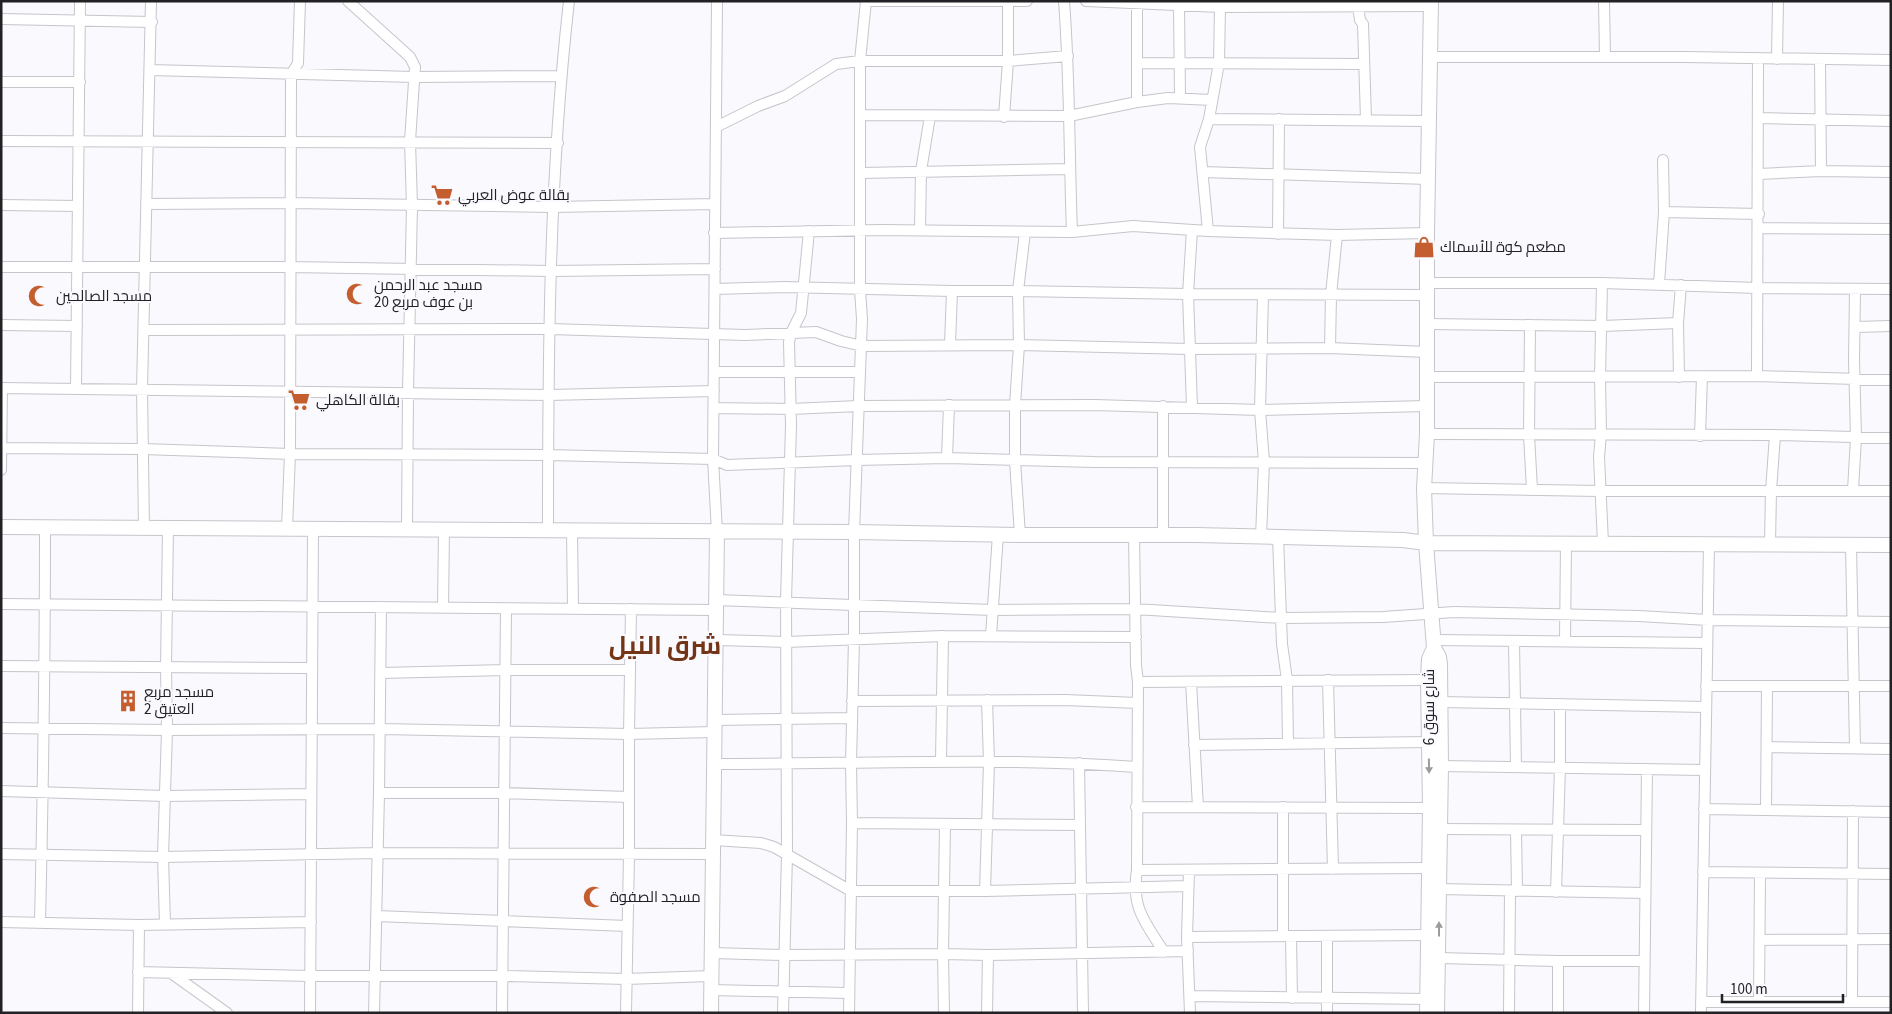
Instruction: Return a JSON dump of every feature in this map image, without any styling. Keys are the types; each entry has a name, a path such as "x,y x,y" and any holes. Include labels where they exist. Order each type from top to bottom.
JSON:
{"street":[{"path":"76,389 80,1"},
{"path":"144,528 142,390 152,1"},
{"path":"287,528 290,454 291,75 298,63 300,1"},
{"path":"348,1 410,57 415,68 410,141 412,206 407,528"},
{"path":"548,530 552,207 558,143 560,76 569,1"},
{"path":"711,1013 717,532 713,458 717,1"},
{"path":"849,1013 854,532 862,346 860,290 862,115 860,61 866,1 1028,1"},
{"path":"1064,1 1068,56 1069,169 1072,232"},
{"path":"1086,1 1137,4 1166,3 1179,6 1220,7 1265,4 1358,6 1431,4 1426,324 1427,434 1424,488 1426,543 1434,644 1514,641 1707,643"},
{"path":"1604,1 1605,57"},
{"path":"1777,59 1778,1"},
{"path":"1004,116 1008,61 1008,2"},
{"path":"1137,4 1137,102"},
{"path":"1179,6 1180,98"},
{"path":"1358,6 1360,20 1363,24 1366,120"},
{"path":"1208,231 1200,147 1209,119 1219,63 1220,7"},
{"path":"1,20 152,22"},
{"path":"716,127 758,106 785,96 832,65 860,61 1008,61 1068,56"},
{"path":"1430,57 1891,60"},
{"path":"1757,376 1758,58"},
{"path":"1820,60 1821,171"},
{"path":"1137,63 1364,64"},
{"path":"150,70 414,77 560,76"},
{"path":"1,82 80,82"},
{"path":"862,115 1069,116 1137,102 1180,98 1212,100"},
{"path":"920,230 921,171 930,116"},
{"path":"1759,118 1891,121"},
{"path":"1209,119 1428,121"},
{"path":"1278,234 1277,174 1279,119"},
{"path":"1,142 410,141 558,143"},
{"path":"1659,284 1664,212 1663,160"},
{"path":"861,173 1069,169"},
{"path":"1759,174 1821,171 1891,172"},
{"path":"1203,172 1428,179"},
{"path":"146,204 290,203 552,207 715,204"},
{"path":"1,205 78,206"},
{"path":"1664,212 1759,214"},
{"path":"714,233 920,230 1072,232 1133,226 1278,234 1427,233"},
{"path":"1758,228 1891,229"},
{"path":"1192,230 1188,294 1192,407"},
{"path":"783,1013 786,854 786,601 790,463 789,342 791,333 801,313 809,231"},
{"path":"1020,535 1015,461 1015,405 1018,291 1024,232"},
{"path":"1330,348 1336,235"},
{"path":"1,267 289,267 550,271 715,268"},
{"path":"1602,283 1600,376 1602,434 1599,450 1603,543"},
{"path":"714,289 804,288 952,292 1018,291 1263,295 1332,295 1427,289 1602,283 1681,284 1758,288 1891,289"},
{"path":"1679,377 1678,322 1681,284"},
{"path":"1853,490 1856,438 1855,290"},
{"path":"950,344 952,292"},
{"path":"1260,538 1264,462 1260,410 1263,295"},
{"path":"1426,324 1602,326 1678,322"},
{"path":"1,325 77,326"},
{"path":"1530,325 1529,435 1532,489"},
{"path":"1855,327 1891,326"},
{"path":"144,330 410,328 550,329 714,334 820,332 841,341 862,346 950,344 1190,349 1330,348 1427,352"},
{"path":"714,372 860,372"},
{"path":"1700,436 1702,376"},
{"path":"1427,377 1757,376 1891,380"},
{"path":"1,470 2,388 549,395 714,391"},
{"path":"714,408 790,409 858,406 1015,405 1163,406 1260,410 1427,406"},
{"path":"947,458 949,406"},
{"path":"1163,406 1163,536"},
{"path":"1427,434 1775,435 1891,438"},
{"path":"1770,544 1775,435"},
{"path":"2,448 142,449 290,454 713,458 727,465 947,458 1015,461 1425,463"},
{"path":"1424,488 1891,491"},
{"path":"1,526 1196,535 1384,540 1426,543 1891,545"},
{"path":"40,923 46,526"},
{"path":"165,924 163,857 167,730 168,528"},
{"path":"310,1013 313,529"},
{"path":"443,608 444,529"},
{"path":"572,530 573,608"},
{"path":"991,636 998,534"},
{"path":"1134,536 1138,682 1137,870 1135,888 1140,915 1164,952"},
{"path":"1278,537 1282,644 1287,680 1288,744"},
{"path":"1565,642 1566,543"},
{"path":"1709,544 1701,1008 1759,1002 1891,1002"},
{"path":"1851,545 1855,748"},
{"path":"1,604 631,609 786,601 854,606 993,610 1135,609 1282,618 1383,617 1432,612 1639,616 1708,620 1891,622"},
{"path":"374,1013 380,793 381,608"},
{"path":"502,1013 504,976 506,609"},
{"path":"626,1013 631,609"},
{"path":"716,640 786,642 943,636 1136,637"},
{"path":"941,761 943,636"},
{"path":"1514,641 1516,767"},
{"name":"شارع سوق 6","path":"1427,1006 1430,808 1428,680 1429,659 1434,644"},
{"name":"شارع سوق 6","path":"1434,644 1440,657 1441,766 1437,1013"},
{"path":"1,666 45,668 311,668"},
{"path":"381,673 630,670"},
{"path":"1328,680 1333,869"},
{"path":"1138,682 1428,680"},
{"path":"1191,682 1198,807"},
{"path":"1706,686 1891,686"},
{"path":"1766,810 1767,686"},
{"path":"852,700 1065,700 1138,703"},
{"path":"985,891 989,762 987,700"},
{"path":"1440,702 1706,706"},
{"path":"1556,892 1560,704"},
{"path":"1,728 167,730 380,729 629,734 786,719 851,718"},
{"path":"1194,745 1429,742"},
{"path":"1767,747 1891,750"},
{"path":"714,764 941,761 1079,763 1137,767"},
{"path":"1079,763 1083,1013"},
{"path":"1441,766 1705,770"},
{"path":"1644,1013 1647,769"},
{"path":"1,791 165,796 311,794"},
{"path":"380,793 504,793 629,797"},
{"path":"1136,807 1430,808"},
{"path":"1283,807 1282,869 1292,998"},
{"path":"1704,809 1891,812"},
{"path":"1852,1002 1853,811"},
{"path":"852,823 1080,825"},
{"path":"944,1013 945,825"},
{"path":"1440,829 1646,830"},
{"path":"1509,1013 1509,960 1516,830"},
{"path":"713,840 768,844 851,891 985,891 1188,886"},
{"path":"1,854 163,857 378,853 713,854"},
{"path":"1137,870 1429,868"},
{"path":"1189,870 1188,951 1190,1013"},
{"path":"1703,872 1891,874"},
{"path":"1759,1002 1760,873"},
{"path":"1439,889 1645,894"},
{"path":"377,916 627,926"},
{"path":"1,922 138,925 311,922"},
{"path":"138,925 138,1013"},
{"path":"1188,937 1428,935"},
{"path":"1327,936 1327,1013"},
{"path":"1760,940 1891,939"},
{"path":"712,953 988,955 1188,951"},
{"path":"987,1013 988,955"},
{"path":"1439,958 1644,961"},
{"path":"1558,961 1558,1013"},
{"path":"138,972 311,976 504,976 626,979 711,983 784,993 848,993"},
{"path":"171,973 226,1013"},
{"path":"1190,996 1327,998 1427,1006"}],"place":[{"name":"بقالة عوض العربي","path":"442,195"},
{"name":"مطعم كوة للأسماك","path":"1424,247"},
{"name":"مسجد عبد الرحمن بن عوف مربع 20","path":"357,294"},
{"name":"مسجد الصالحين","path":"39,296"},
{"name":"بقالة الكاهلي","path":"299,400"},
{"name":"مسجد مربع 2 العتيق","path":"128,701"},
{"name":"مسجد الصفوة","path":"594,897"}],"district":[{"name":"شرق النيل","path":"665,646"}]}
